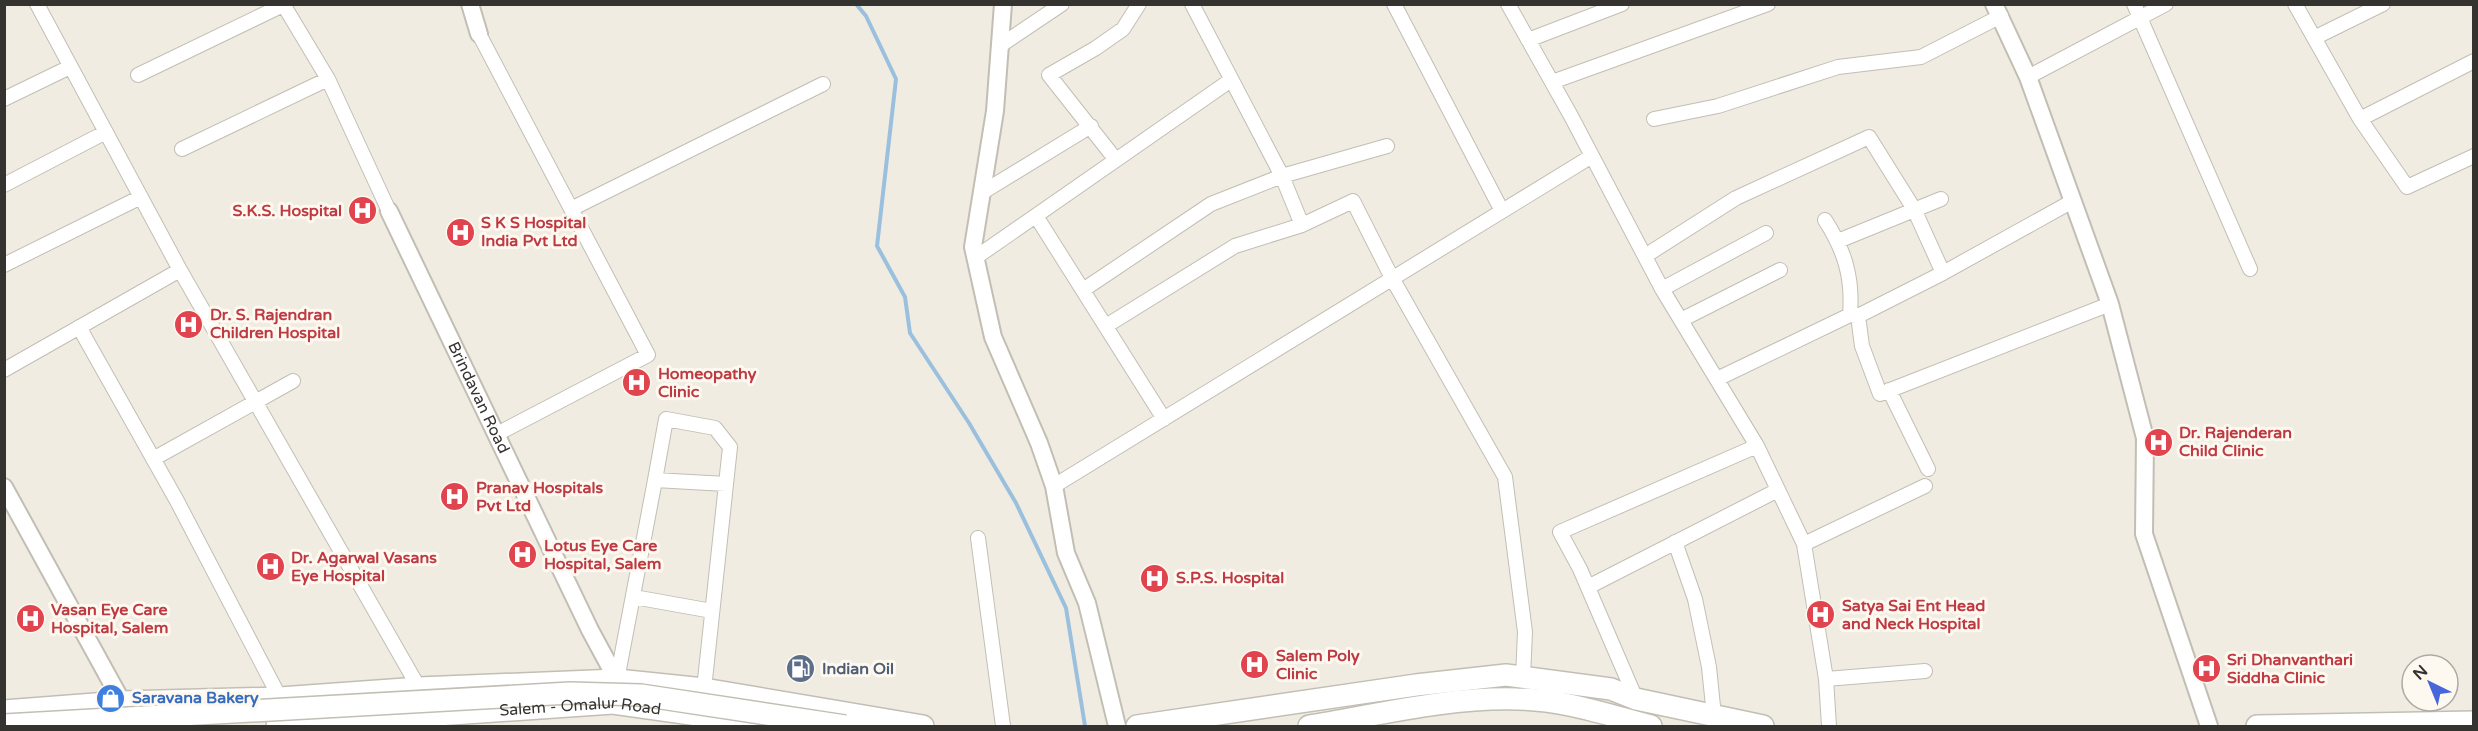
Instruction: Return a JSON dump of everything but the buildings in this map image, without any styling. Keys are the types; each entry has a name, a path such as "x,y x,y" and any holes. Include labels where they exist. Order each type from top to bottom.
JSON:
{"main road":[{"path":"1137,726 1416,685 1506,675 1611,689 1636,699 1713,721"},
{"path":"4,711 121,702 280,698 419,688 617,680 704,689 923,726"},
{"path":"1225,726 1444,690 1498,688 1584,697 1713,721 1763,726"},
{"path":"4,725 570,693 640,695 845,726"},
{"path":"1309,726 1465,700 1519,699 1578,707 1651,726"},
{"path":"1465,700 1615,726"},
{"name":"Salem - Omalur Road","path":"277,726 613,703 775,726"},
{"path":"49,722 81,726"},
{"path":"2257,726 2474,722"}],"street":[{"path":"37,4 180,270 419,688"},
{"path":"470,4 479,34 648,355 497,434"},
{"path":"1003,4 1001,45 974,247 975,258 993,337 1040,443 1054,486 1066,552 1087,603 1117,726"},
{"path":"1001,45 1062,4"},
{"path":"1116,160 1049,75 1096,48 1123,28 1139,4"},
{"path":"1192,4 1282,176 1302,225"},
{"path":"1394,4 1502,211"},
{"path":"1508,4 1662,289 1757,446 1804,544 1826,679 1829,726"},
{"path":"1528,40 1622,4"},
{"path":"1552,82 1768,4"},
{"path":"2134,4 2250,269"},
{"path":"2028,77 2166,4"},
{"path":"2295,4 2360,119 2407,187 2474,156"},
{"path":"2314,38 2383,4"},
{"path":"138,75 283,5 328,79 389,211"},
{"path":"1654,118 1719,106 1838,67 1921,57 1997,10 2028,77 2071,202 2110,304 2145,438 2144,534 2208,726"},
{"path":"2360,119 2474,61"},
{"path":"4,99 70,67"},
{"path":"182,149 328,79"},
{"path":"975,258 1231,81"},
{"path":"571,209 823,84"},
{"path":"983,192 1091,126"},
{"path":"4,185 106,132"},
{"path":"1645,256 1736,198 1869,137 1914,209 1943,273"},
{"path":"1083,290 1211,204 1282,176 1387,146"},
{"path":"1054,486 1592,156"},
{"path":"4,265 141,197"},
{"path":"1838,241 1941,199"},
{"path":"1106,326 1235,246 1302,225 1353,201 1392,278 1505,477 1525,632 1523,677"},
{"path":"1717,379 1943,273 2071,202"},
{"name":"Brindavan Road","path":"389,211 590,630 617,680"},
{"path":"1036,216 1164,419"},
{"path":"1825,220 1838,241 1852,287 1854,316 1862,346 1880,394 2110,304"},
{"path":"1662,289 1766,233"},
{"path":"4,370 180,270"},
{"path":"1681,320 1780,270"},
{"path":"79,327 153,459 280,698"},
{"path":"153,459 293,381"},
{"path":"1889,390 1928,469"},
{"path":"613,703 666,419 715,428 730,447 704,689"},
{"path":"1636,699 1588,587 1560,532 1757,446"},
{"path":"655,480 726,484"},
{"path":"1804,544 1925,486"},
{"path":"4,487 121,702 138,726"},
{"path":"1588,587 1778,490"},
{"path":"978,538 1003,726"},
{"path":"1675,542 1695,599 1709,667 1713,721"},
{"path":"634,597 711,611"},
{"path":"1826,679 1925,671"}],"waterway":[{"path":"856,4 866,16 896,79 877,246 905,297 910,333 969,423 1016,503 1066,608 1085,726"}],"place":[{"name":"S.K.S. Hospital","path":"363,211"},
{"name":"S K S Hospital India Pvt Ltd","path":"460,232"},
{"name":"Dr. S. Rajendran Children Hospital","path":"189,324"},
{"name":"Homeopathy Clinic","path":"637,383"},
{"name":"Dr. Rajenderan Child Clinic","path":"2158,442"},
{"name":"Pranav Hospitals Pvt Ltd","path":"455,497"},
{"name":"Lotus Eye Care Hospital, Salem","path":"523,555"},
{"name":"Dr. Agarwal Vasans Eye Hospital","path":"270,567"},
{"name":"S.P.S. Hospital","path":"1155,578"},
{"name":"Satya Sai Ent Head and Neck Hospital","path":"1821,615"},
{"name":"Vasan Eye Care Hospital, Salem","path":"30,619"},
{"name":"Salem Poly Clinic","path":"1255,665"},
{"name":"Indian Oil","path":"801,669"},
{"name":"Sri Dhanvanthari Siddha Clinic","path":"2206,669"},
{"name":"Saravana Bakery","path":"111,698"}]}
